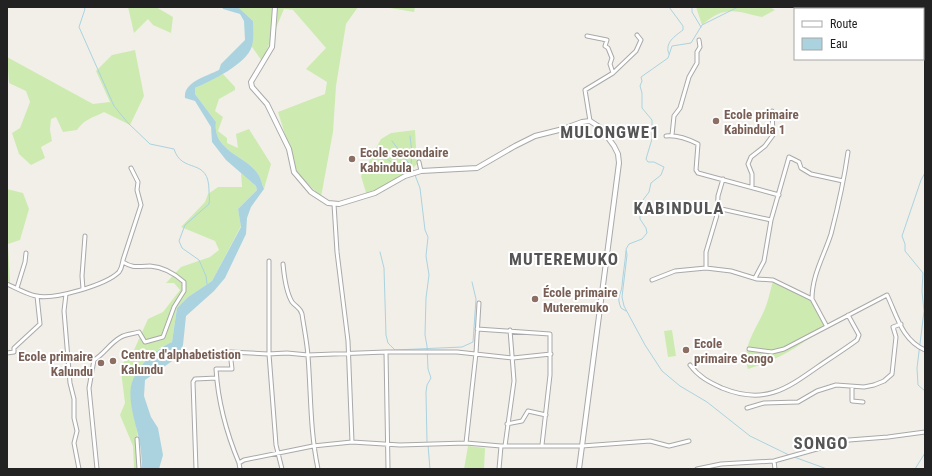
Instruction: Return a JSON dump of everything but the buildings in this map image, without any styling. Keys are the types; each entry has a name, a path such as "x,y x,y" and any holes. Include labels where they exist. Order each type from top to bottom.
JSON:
{"street":[{"path":"275,7 274,41 251,82 252,87 267,104 289,149 294,172 311,192 323,201 339,204 375,193 405,176 421,171 477,168 535,136 563,129 582,122 590,121 601,128 609,138 618,154 619,163 579,469"},
{"path":"590,121 585,90 613,73 638,47 641,40 637,35"},
{"path":"587,36 607,40 605,46 608,48 612,58 610,64 613,73"},
{"path":"672,135 674,116 680,108 689,77 697,63 697,52 700,47 699,40"},
{"path":"752,187 752,174 748,164 751,157 765,146 773,135 772,112"},
{"path":"609,138 632,127"},
{"path":"666,136 672,135 698,144 696,170 698,174 723,179 779,195"},
{"path":"826,325 812,299 814,277 830,234 839,204 848,152"},
{"path":"754,278 764,261 771,220 789,157 799,162 801,168 811,174 843,181"},
{"path":"419,162 421,171"},
{"path":"7,284 37,296 66,294 84,289 115,275 122,267 122,262 141,205 137,190 138,182 132,168"},
{"path":"706,268 706,252 718,215 718,196 723,179"},
{"path":"334,204 337,252 346,313 352,442"},
{"path":"717,208 771,220"},
{"path":"84,289 82,276 85,236"},
{"path":"17,288 25,262 26,253"},
{"path":"269,261 269,354 277,453 282,469"},
{"path":"97,469 89,381 94,360 100,356 115,340 125,335 139,332 145,342 163,337 174,308 184,291 184,282 173,273 150,266 131,267 122,262"},
{"path":"283,264 290,296 292,301 301,310 308,355 313,446 318,469"},
{"path":"652,280 675,271 706,268 731,270 754,278 773,280 812,299"},
{"path":"66,294 64,311 70,383 74,398 74,418 77,431 74,443 79,469"},
{"path":"749,349 772,352 784,349 826,325 887,295 900,324 912,343 925,350"},
{"path":"7,353 14,352 14,348 40,324 37,296"},
{"path":"466,443 476,353 479,303"},
{"path":"690,365 698,375 707,381 737,394 751,396 776,393 801,380 857,340 859,335 848,314"},
{"path":"747,408 764,404 798,402 818,391 836,385 852,387 874,385 890,376 894,367 896,337 893,327 900,324"},
{"path":"477,329 510,330 550,334 551,354 542,446"},
{"path":"499,469 514,381 510,330"},
{"path":"240,469 223,421 216,369 232,369 230,352 308,355 386,352 476,353 513,358 551,354"},
{"path":"386,352 388,469"},
{"path":"196,469 193,382 195,379 217,378"},
{"path":"852,387 852,401 863,402"},
{"path":"507,424 522,420 528,411 546,414"},
{"path":"697,469 721,464 783,460 795,455 849,440 925,432"},
{"path":"137,440 139,469"},
{"path":"239,463 277,453 313,446 352,442 400,445 466,443 503,446 582,446 650,441 669,446 689,441"},
{"path":"774,461 775,469"}],"green space":[{"path":"128,7 156,7 173,17 171,33 153,25 148,19 134,33"},
{"path":"238,7 358,7 346,24 336,86 333,132 321,197 297,173 278,112 325,94 327,82 306,69 326,48 293,10 284,9 262,61 252,47 253,21"},
{"path":"384,7 415,7 414,12"},
{"path":"696,7 770,7 775,10 762,17 730,11 724,12 717,14 702,25"},
{"path":"925,7 925,17 924,8 862,8"},
{"path":"135,50 144,96 130,125 104,112 86,121 77,130 63,132 56,117 51,119 50,130 52,141 41,147 45,158 31,165 19,154 12,133 20,128 30,102 26,91 9,83 7,57 93,104 110,102 96,71 112,55"},
{"path":"223,74 235,87 235,90 219,99 215,111 223,117 218,131 227,138 227,143 238,148 236,134 249,129 271,164 264,189 259,176 253,168 231,152 219,140 216,132 216,122 195,94 195,88"},
{"path":"415,130 417,164 411,170 367,196 361,176 381,139 391,133"},
{"path":"241,173 256,186 257,190 238,209 241,226 212,281 188,297 177,308 172,342 160,348 138,369 131,386 142,469 134,469 133,446 120,415 125,403 121,371 123,363 134,350 148,319 163,312 180,290 174,283 166,283 181,267 210,257 219,250 215,241 181,227 205,202 208,194 218,187 242,187"},
{"path":"7,189 23,193 29,209 20,240 8,244 10,282 7,281"},
{"path":"773,281 810,299 825,325 807,340 789,352 748,369 746,362 747,347 765,308"},
{"path":"672,330 676,356 668,357 664,331"},
{"path":"468,446 485,448 484,469 464,469"}],"water":[{"path":"222,7 238,7 253,21 252,46 249,53 228,71 195,88 195,94 216,122 216,132 219,140 231,152 253,168 259,176 264,189 251,207 247,218 246,234 225,278 214,291 186,316 183,345 178,357 145,380 144,396 151,417 158,428 163,455 159,469 142,469 140,444 131,401 131,386 142,365 159,349 172,342 177,308 188,297 212,281 241,227 238,209 257,190 256,186 226,160 212,142 211,127 195,101 185,98 185,92 192,84 202,77 219,70 221,64 245,40 244,21 240,14 223,9"}],"waterway":[{"path":"84,7 85,9 79,27 114,106 128,123 150,144 174,149 178,157 183,162 200,169 205,173 208,180 209,204 185,225 179,241 182,248 199,260 206,276 207,284"},
{"path":"669,7 683,26 683,30 669,43 669,54"},
{"path":"692,7 692,12 701,27"},
{"path":"738,7 702,25 691,43 672,46 668,58 641,77 642,81 640,86 642,93 642,108 652,120 652,139 646,159 648,162 654,162 664,167 661,175 651,183 649,192 640,204 640,219 646,228 647,233 642,239 629,244 626,249 627,255 622,297 624,306 645,345 662,371 680,386 707,402 750,436 789,455"},
{"path":"410,136 412,153 411,165"},
{"path":"392,141 414,172"},
{"path":"380,150 389,161 412,169"},
{"path":"925,173 921,180 902,236 905,244 905,251 923,273 922,291 924,311 917,368 918,385 925,391"},
{"path":"415,175 420,188 425,230 428,237 426,256 429,275 426,298 425,335 428,369 431,378 427,385 426,392 427,442"},
{"path":"626,251 619,298 621,308 626,311"},
{"path":"380,252 384,268 386,335 388,343 395,350 462,347 473,342 476,299 472,282"},
{"path":"428,445 430,469"},
{"path":"915,469 925,453"},
{"path":"794,457 827,469"}],"place":[{"name":"Ecole primaire Kabindula 1","path":"716,121"},
{"name":"Ecole secondaire Kabindula","path":"352,159"},
{"name":"École primaire Muteremuko","path":"535,299"},
{"name":"Ecole primaire Songo","path":"686,350"},
{"name":"Centre d'alphabetistion Kalundu","path":"113,361"},
{"name":"Ecole primaire Kalundu","path":"101,363"}],"district":[{"name":"MULONGWE1","path":"610,132"},
{"name":"KABINDULA","path":"679,208"},
{"name":"MUTEREMUKO","path":"564,259"},
{"name":"SONGO","path":"821,443"}]}
